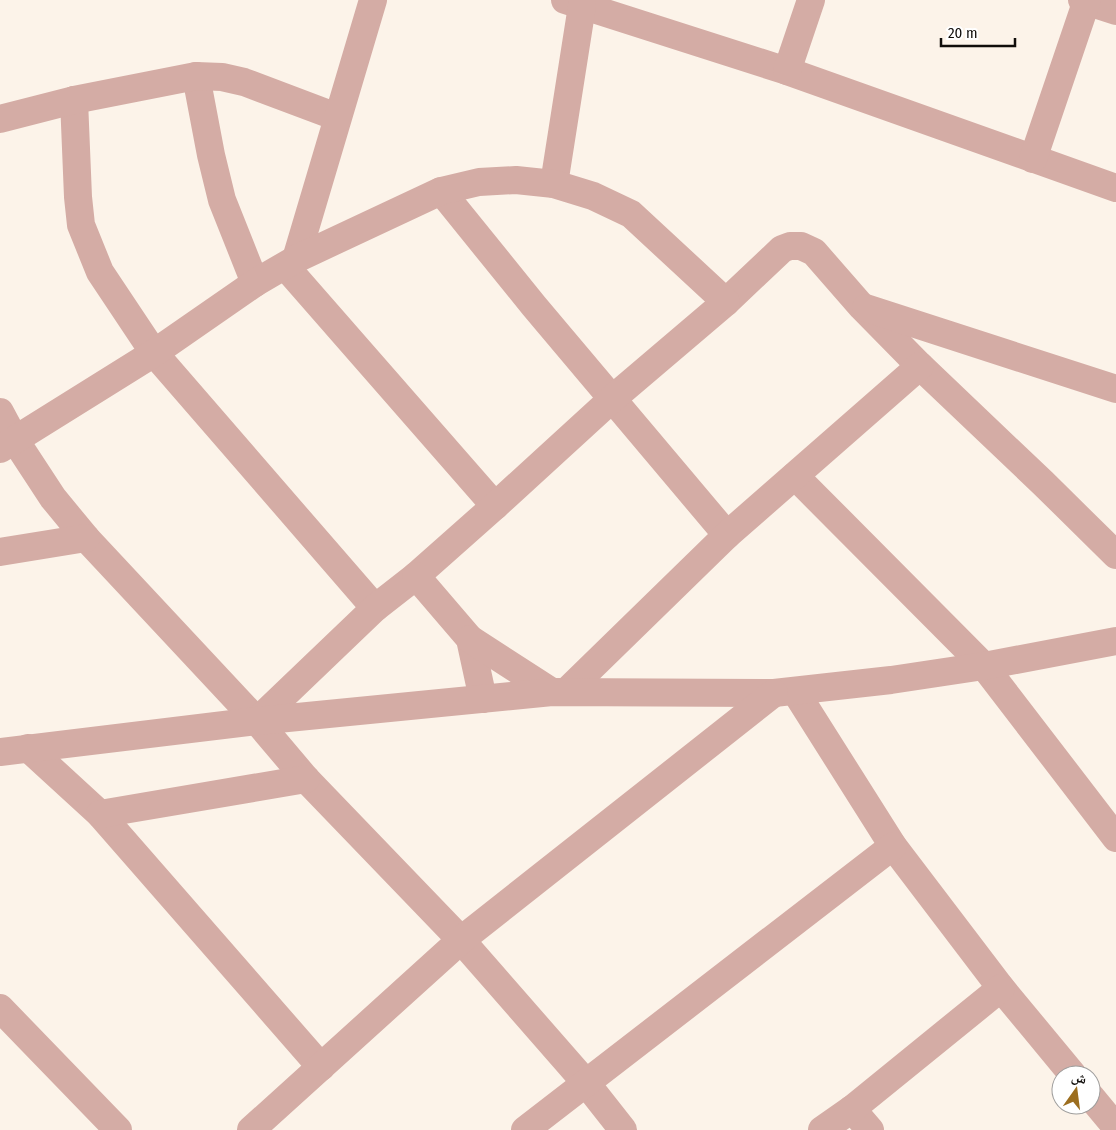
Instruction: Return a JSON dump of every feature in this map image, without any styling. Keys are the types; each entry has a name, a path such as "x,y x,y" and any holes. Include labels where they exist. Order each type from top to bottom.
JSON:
{"street":[{"path":"291,263 373,0"},
{"path":"787,71 811,0"},
{"path":"1033,159 1085,0 1116,11"},
{"path":"554,184 570,2 787,71 1116,188"},
{"path":"0,119 74,100 196,76 222,77 244,82 337,117"},
{"path":"196,76 211,155 222,200 255,283"},
{"path":"74,100 81,225 100,272 154,353 375,608"},
{"path":"8,444 154,353 255,283 291,263 441,191 479,182 516,180 554,184 593,196 631,214 726,302"},
{"path":"441,191 727,535"},
{"path":"257,721 375,608 416,576 612,399 726,302 782,249 790,246 801,246 814,252 862,307 920,366 1116,555"},
{"path":"291,263 495,506"},
{"path":"862,307 1116,389"},
{"path":"559,692 727,535 920,366"},
{"path":"0,412 8,444 86,538 257,721 306,779 461,940 586,1084 623,1130"},
{"path":"794,476 984,666 1116,838"},
{"path":"0,552 86,538"},
{"path":"416,576 470,639 559,692"},
{"path":"470,639 483,699"},
{"path":"0,752 257,721 559,692 785,692 891,680 984,666 1116,641"},
{"path":"785,692 893,846 1001,988 1065,1065"},
{"path":"251,1130 461,940 785,692"},
{"path":"28,748 100,814 321,1067"},
{"path":"100,814 306,779"},
{"path":"524,1130 893,846"},
{"path":"822,1130 852,1109 1001,988"},
{"path":"0,1008 118,1130"},
{"path":"852,1109 870,1130"},
{"path":"1101,1109 1116,1127"}]}
